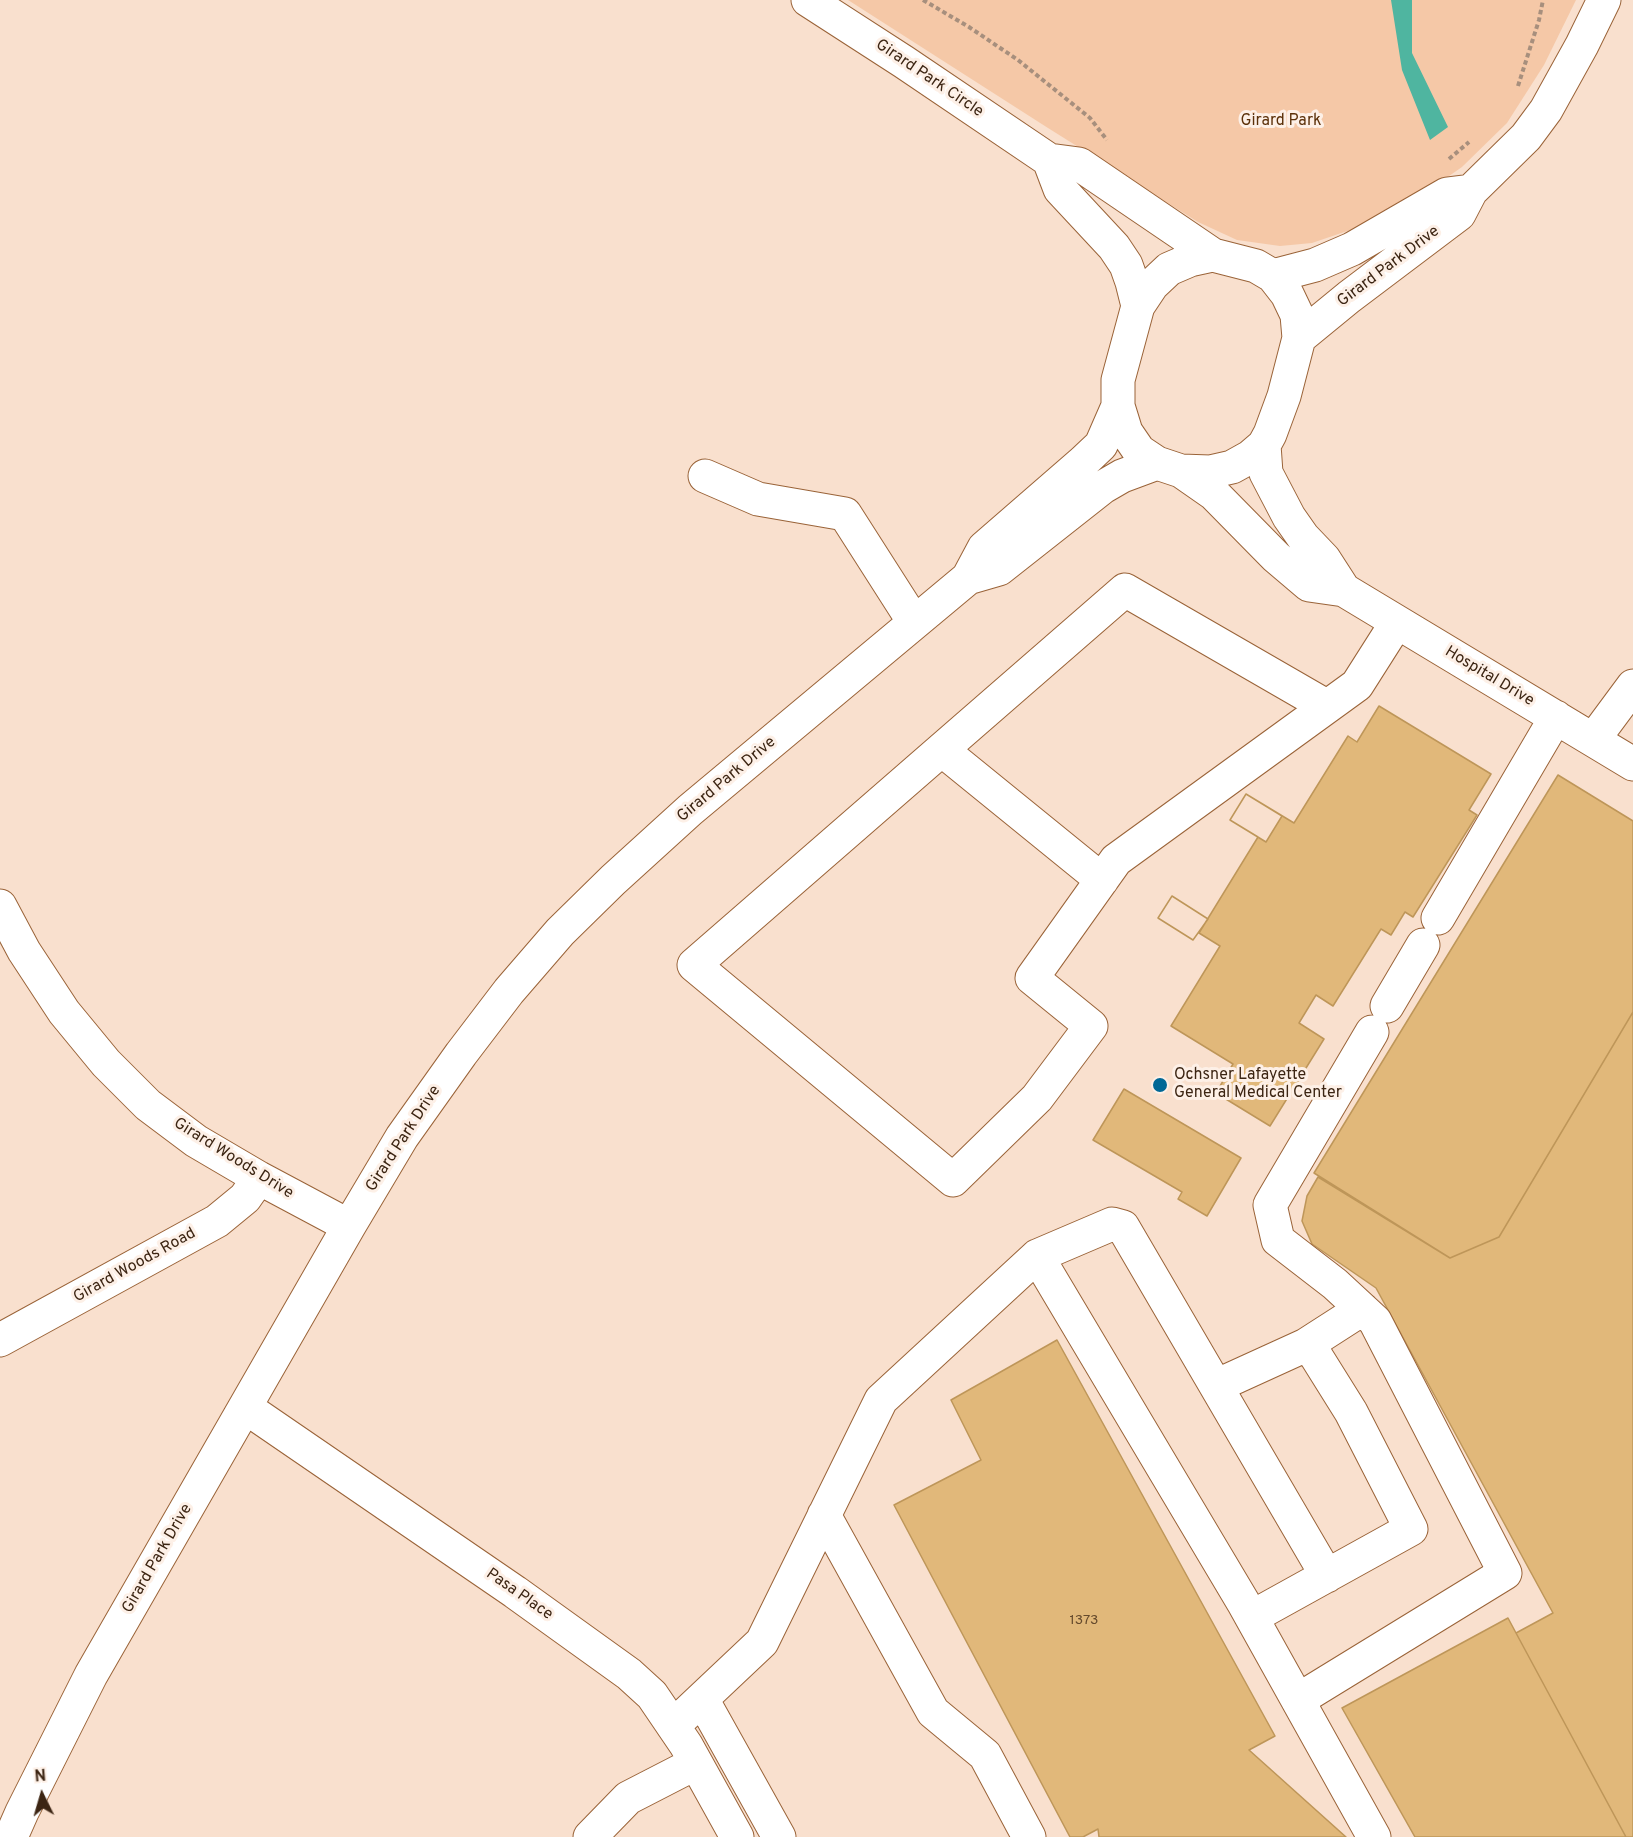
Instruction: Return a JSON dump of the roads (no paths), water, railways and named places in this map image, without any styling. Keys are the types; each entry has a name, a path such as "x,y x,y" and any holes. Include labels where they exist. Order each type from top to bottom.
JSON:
{"street":[{"name":"Girard Park Circle","path":"808,0 1049,160 1079,164 1214,255"},
{"name":"Girard Park Drive","path":"1299,338 1459,214 1471,191 1526,137 1546,110 1604,0"},
{"path":"1049,160 1060,189 1114,248 1126,265 1138,306"},
{"name":"Girard Park Drive","path":"1274,276 1315,264 1352,249 1447,194 1471,191"},
{"path":"1214,255 1256,266 1274,276 1287,294 1297,315 1299,338 1284,396 1264,445 1250,457 1232,467 1210,472 1169,467 1139,451 1126,432 1118,406 1118,380 1138,306 1152,285 1169,269 1190,260 1214,255"},
{"name":"Girard Park Drive","path":"11,1837 91,1675 349,1226 402,1137 461,1054 560,932 690,810 968,578 984,548 1101,445 1118,406"},
{"name":"Hospital Drive","path":"1264,445 1266,473 1289,517 1303,537 1324,559 1344,590"},
{"name":"Girard Park Drive","path":"968,578 999,569 1103,487 1138,469 1169,467"},
{"name":"Hospital Drive","path":"1169,467 1214,494 1276,557 1309,585 1344,590 1633,764"},
{"path":"705,476 758,499 845,514 914,622"},
{"path":"1326,706 1125,590 694,965 953,1180 1038,1098 1091,1026 1032,978 1116,860 1357,684 1397,622"},
{"path":"1593,740 1633,686"},
{"path":"1298,1700 1505,1573 1375,1321 1335,1284 1278,1240 1270,1204 1556,717"},
{"path":"942,750 1102,880"},
{"name":"Girard Woods Drive","path":"0,906 24,951 64,1012 105,1063 148,1105 196,1141 349,1226"},
{"name":"Girard Woods Road","path":"0,1340 217,1221 245,1198 259,1178"},
{"path":"673,1726 762,1642 881,1400 1037,1256 1112,1224 1122,1227 1327,1576"},
{"path":"1037,1256 1252,1617 1374,1837"},
{"path":"1216,1386 1306,1345 1362,1309"},
{"path":"1252,1617 1411,1529 1351,1412 1316,1356 1306,1345"},
{"name":"Pasa Place","path":"245,1407 515,1592 629,1674 652,1695 673,1726 737,1837"},
{"path":"824,1515 933,1712 986,1755 1029,1837"},
{"path":"702,1698 779,1837"},
{"path":"590,1837 628,1798 696,1763"}],"water":[{"path":"1391,0 1412,0 1412,53 1448,127 1430,140 1402,70"}],"place":[{"name":"Ochsner Lafayette General Medical Center","path":"1160,1085"}],"park label":[{"name":"Girard Park","path":"1281,122"}]}
